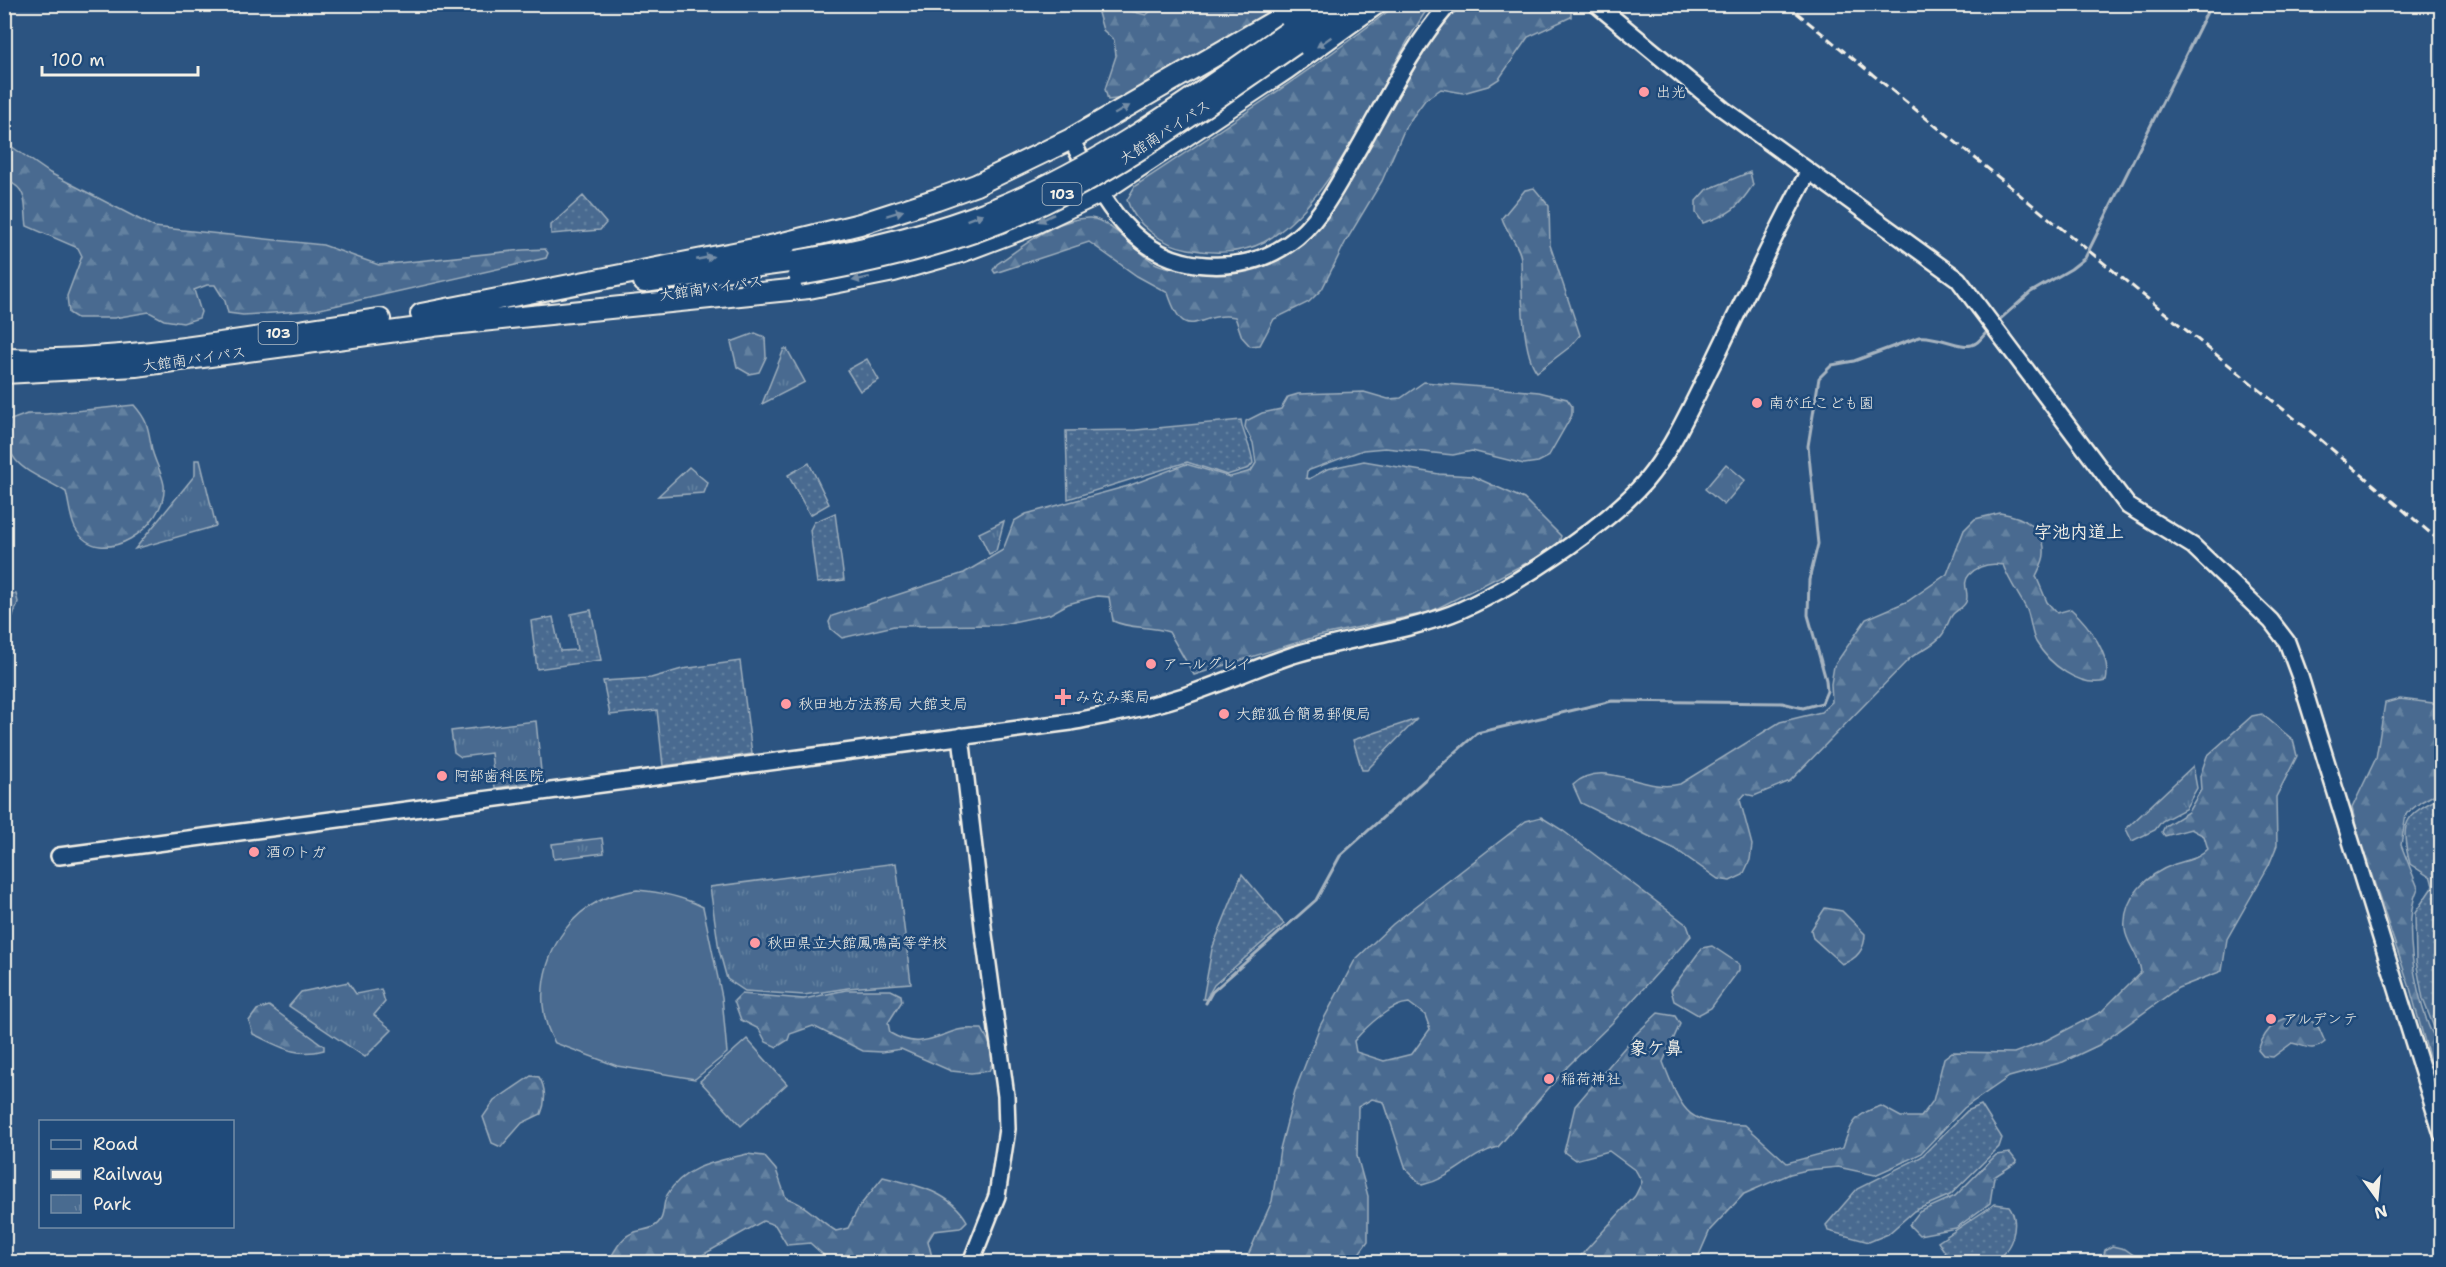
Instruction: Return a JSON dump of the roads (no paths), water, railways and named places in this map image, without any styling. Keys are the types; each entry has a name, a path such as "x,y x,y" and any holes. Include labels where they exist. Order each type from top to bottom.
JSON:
{"highway":[{"path":"422,320 860,224 976,184 1071,139 1304,4"},
{"name":"大館南バイパス","path":"1292,38 1328,4"},
{"path":"422,320 765,294 838,283 961,252 1027,227 1099,193 1277,75 1367,6"},
{"name":"大館南バイパス","path":"4,373 135,359 798,268 926,233 1034,192 1142,132 1292,38 1367,6"},
{"path":"4,353 135,359"},
{"name":"大館南バイパス","path":"4,359 135,359"},
{"path":"4,384 135,359"}],"street":[{"path":"1071,139 1099,193 1130,234 1164,255 1184,262 1220,266 1238,264 1274,252 1301,233 1323,208 1412,56 1449,4"},
{"path":"1596,4 1723,109 1958,279 2002,334 2128,506 2193,546 2271,621 2287,642 2303,686 2442,1134"},
{"path":"59,856 1071,722 1178,698 1251,669 1316,648 1399,630 1472,606 1547,560 1620,508 1652,473 1696,396 1748,294 1771,241 1809,171"},
{"path":"962,736 979,894 1006,1096 1007,1129 997,1196 971,1263"}],"waterway":[{"path":"1997,322 2031,292 2071,269 2085,258 2211,4"},
{"path":"1206,1003 1212,992 1316,900 1340,856 1477,733 1612,701 1782,703 1803,708 1822,703 1827,691 1826,680 1808,615 1809,580 1818,544 1808,446 1819,378 1832,365 1854,361 1919,337 1971,345 1978,342 1990,329"}],"railway":[{"path":"1786,4 2321,440 2442,543"}],"place":[{"name":"出光","path":"1644,92"},
{"name":"南が丘こども園","path":"1757,403"},
{"name":"アールグレイ","path":"1151,664"},
{"name":"みなみ薬局","path":"1063,697"},
{"name":"秋田地方法務局 大館支局","path":"786,704"},
{"name":"大館狐台簡易郵便局","path":"1224,714"},
{"name":"阿部歯科医院","path":"442,776"},
{"name":"酒のトガ","path":"254,852"},
{"name":"秋田県立大館鳳鳴高等学校","path":"755,943"},
{"name":"アルデンテ","path":"2271,1019"},
{"name":"稲荷神社","path":"1549,1079"}],"district":[{"name":"字池内道上","path":"2079,532"},
{"name":"象ケ鼻","path":"1656,1048"}]}
